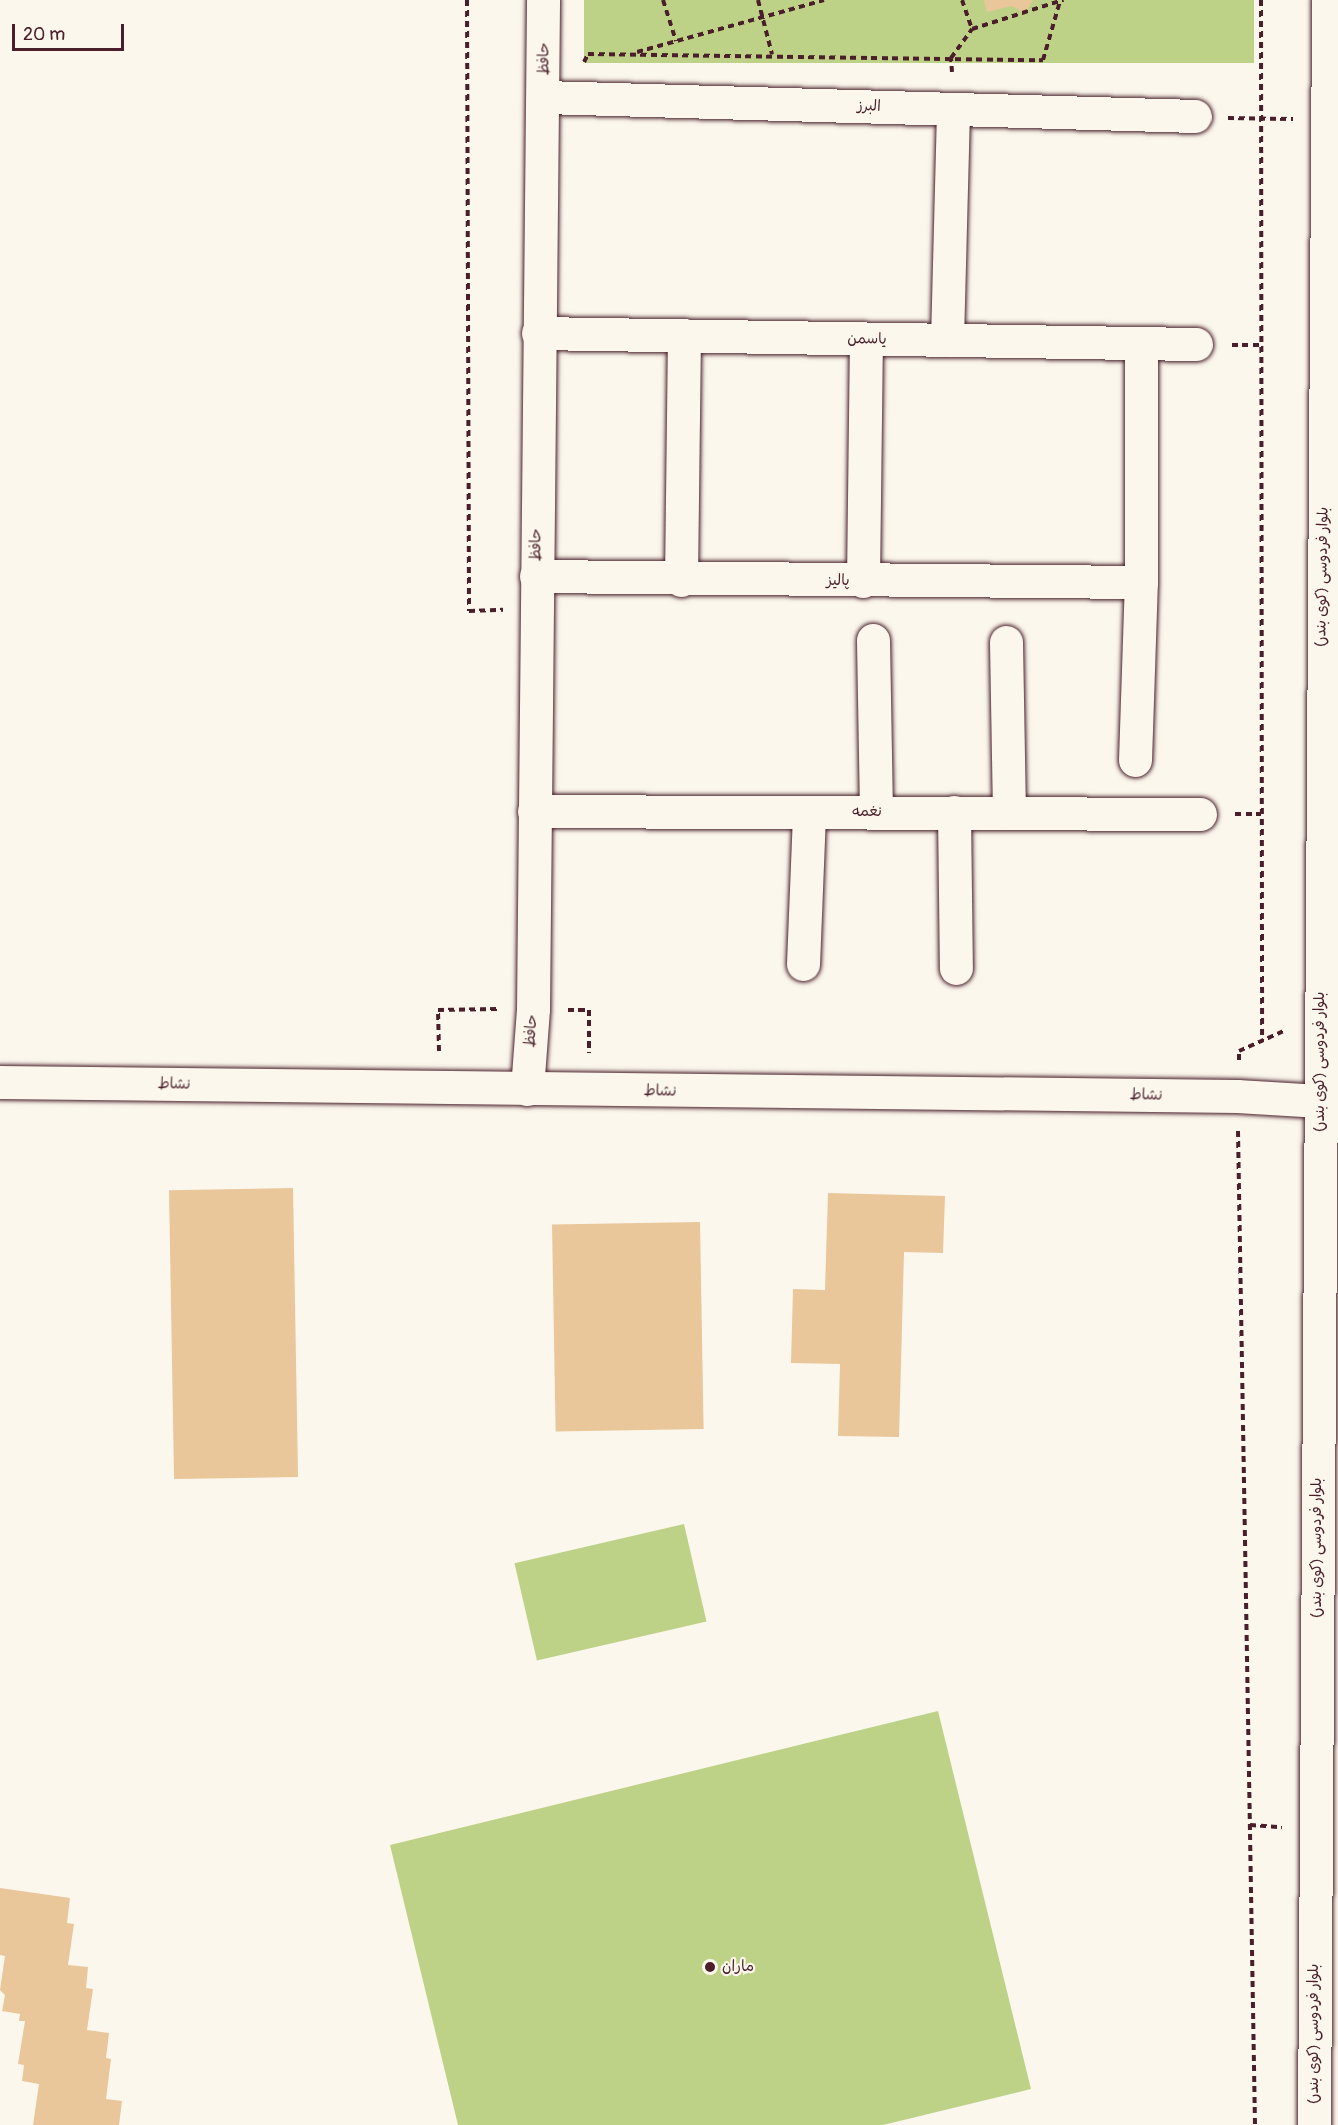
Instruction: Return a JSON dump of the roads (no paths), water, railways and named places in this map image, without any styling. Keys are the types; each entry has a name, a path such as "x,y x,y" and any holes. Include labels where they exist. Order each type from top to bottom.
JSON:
{"street":[{"name":"حافظ","path":"527,1089 533,1009 538,333 555,97 543,0"},
{"name":"بلوار فردوسی (کوی بندر)","path":"1314,2125 1329,1101 1320,1015 1331,427 1327,120 1328,0"},
{"name":"البرز","path":"555,97 1195,116"},
{"path":"947,340 953,109"},
{"name":"یاسمن","path":"538,333 1196,344"},
{"path":"681,580 684,336"},
{"path":"862,581 866,339"},
{"path":"1135,760 1141,582 1141,343"},
{"name":"پالیز","path":"536,576 681,580 1141,582"},
{"path":"873,640 876,812"},
{"path":"1006,642 1009,813"},
{"name":"نغمه","path":"534,811 1200,814"},
{"path":"803,964 809,812"},
{"path":"954,812 956,968"},
{"name":"نشاط","path":"0,1082 1237,1096 1329,1101"}],"place":[{"name":"ماران","path":"710,1967"}]}
